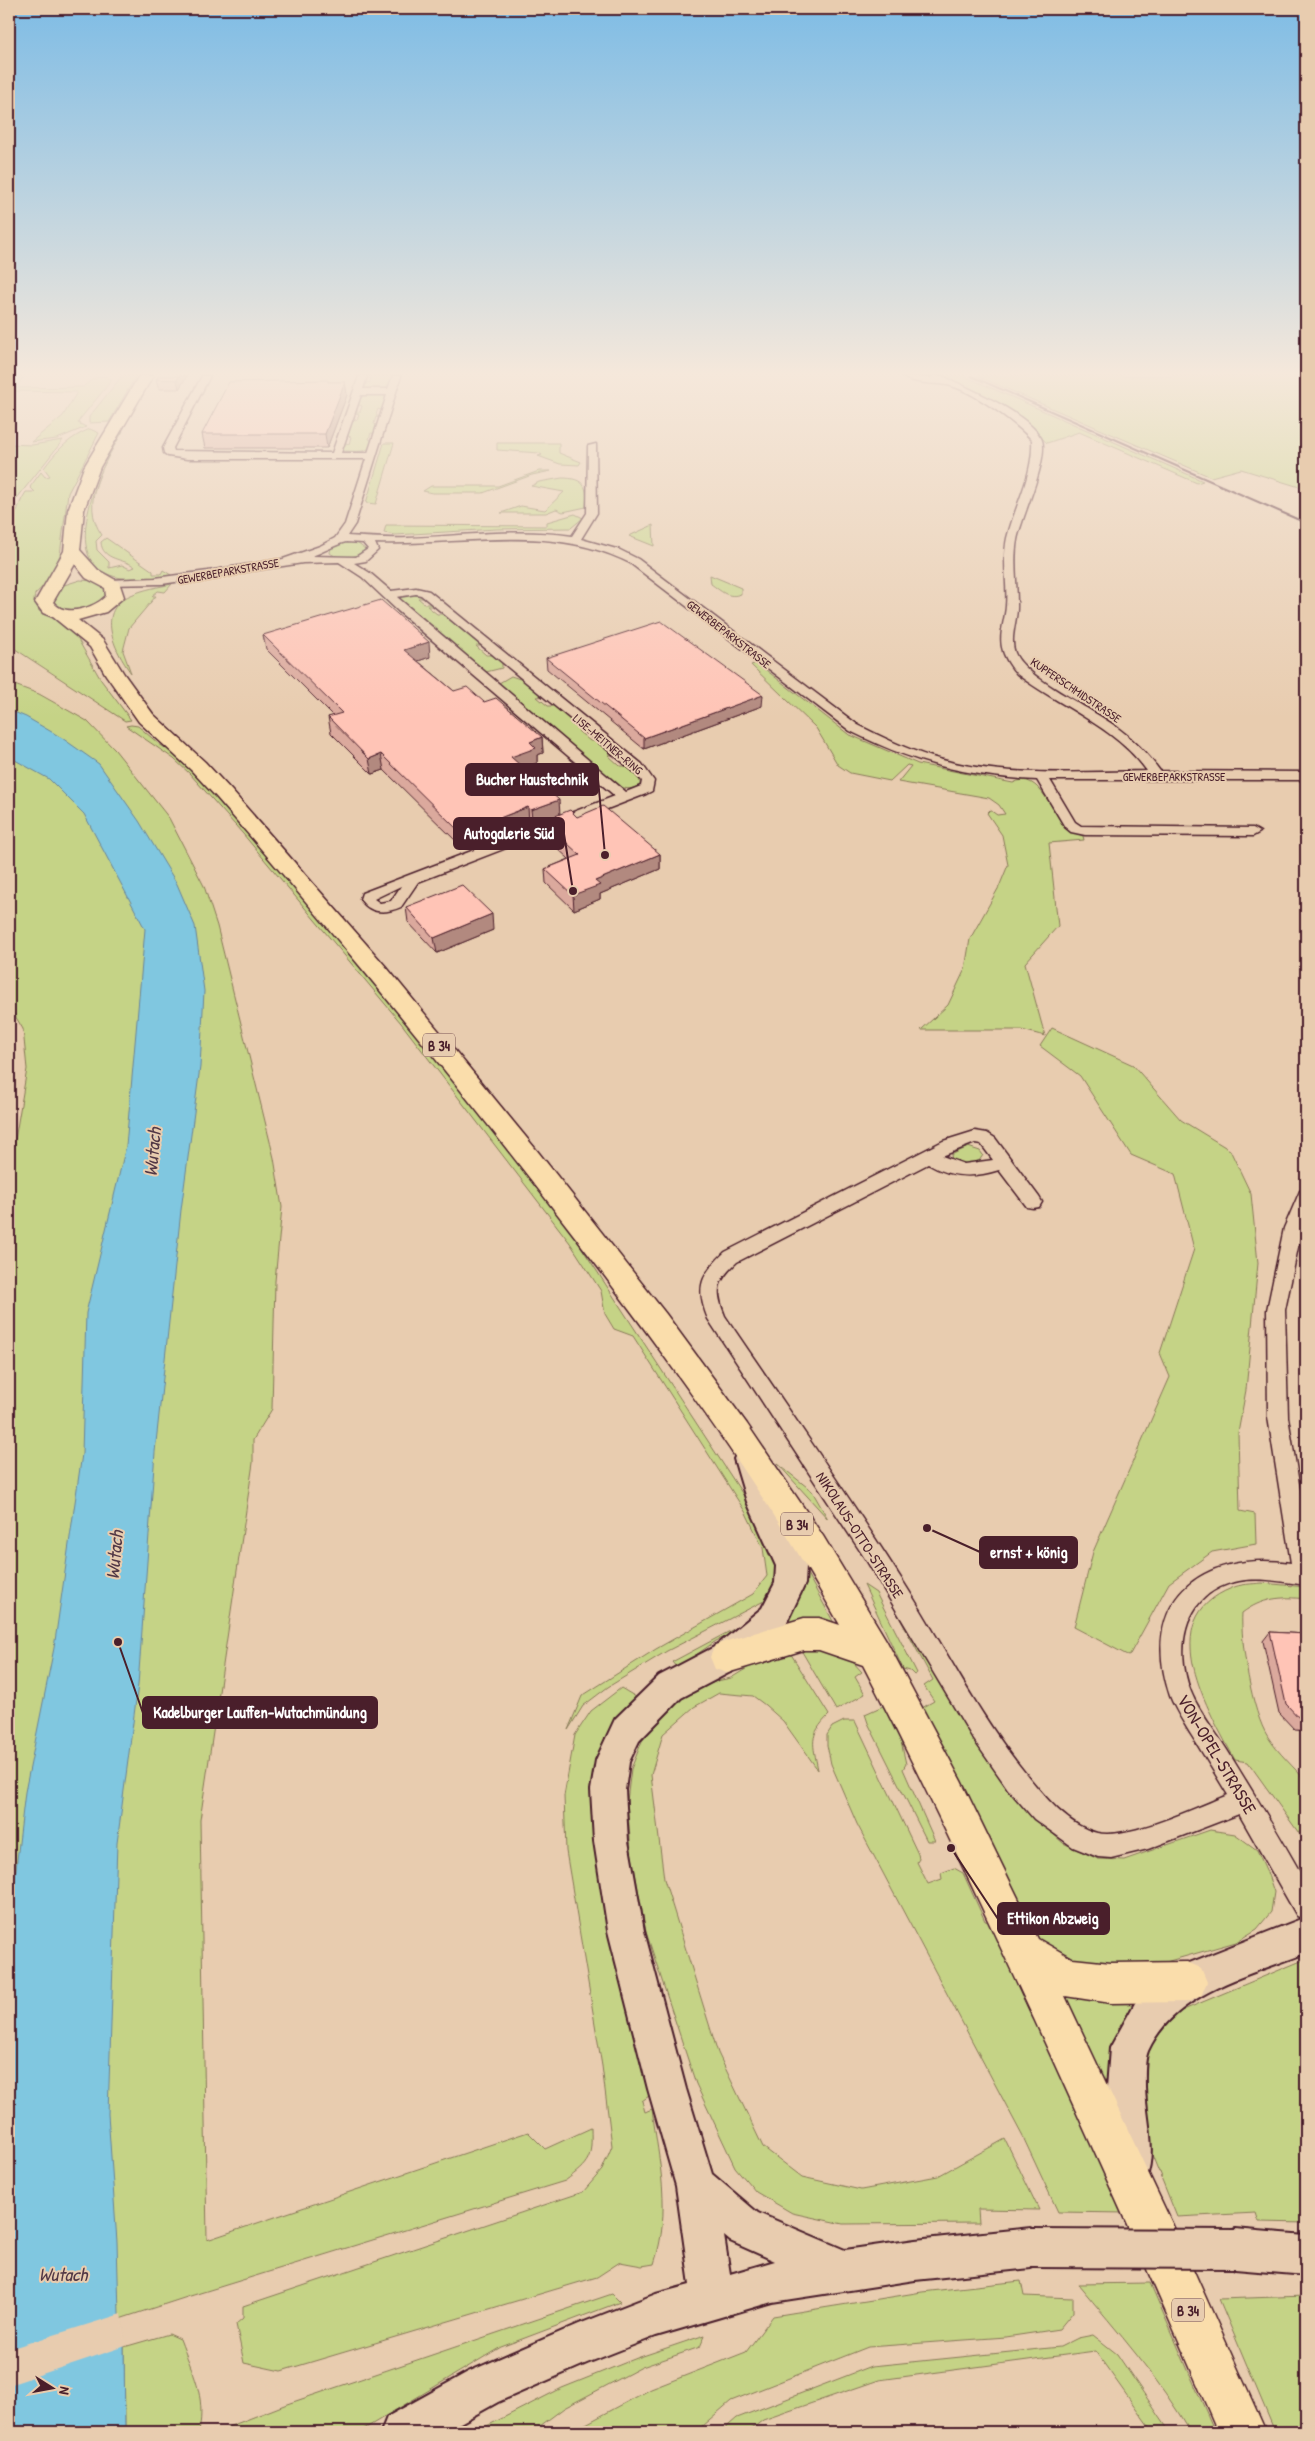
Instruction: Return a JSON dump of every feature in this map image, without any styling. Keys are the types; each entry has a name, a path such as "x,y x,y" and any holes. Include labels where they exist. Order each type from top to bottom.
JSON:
{"main road":[{"name":"B 34","path":"83,490 76,510 72,551 64,569 44,602 48,608 58,613 97,644 115,675 146,718 198,766 230,801 415,1016 615,1267 743,1442 808,1542 881,1666 905,1712 1024,1953 1134,2187 1242,2432"},
{"path":"72,551 86,568 104,581 115,593 108,604 97,644"},
{"path":"53,586 75,578 104,581"},
{"path":"58,613 80,614 108,604"},
{"path":"727,1657 773,1618 790,1584 791,1566 762,1502 743,1442"},
{"path":"713,2299 696,2186 667,2089 626,1930 611,1841 608,1790 613,1760 627,1730 652,1702 670,1687 727,1657 804,1634 819,1634 881,1666"},
{"path":"1134,2187 1126,2088 1129,2048 1148,2016 1187,1982 1306,1935"},
{"path":"1024,1953 1069,1978 1112,1983 1187,1982"},
{"path":"696,2186 744,2227 843,2270"},
{"path":"402,2432 483,2387 579,2345 656,2315 772,2282 843,2270 1031,2248 1235,2249 1306,2255"}],"street":[{"path":"338,540 350,524 361,490"},
{"path":"575,540 592,513 592,490"},
{"name":"KUPFERSCHMIDSTRASSE","path":"1028,490 1012,539 1010,564 1012,606 1007,637 1009,652 1020,670 1110,728 1129,743 1150,764 1156,775"},
{"path":"350,524 364,540 371,543 366,575"},
{"name":"GEWERBEPARKSTRASSE","path":"108,604 136,590 169,580 326,553 338,540 406,541 505,535 550,536 575,540 609,550 634,561 707,615 827,710 874,740 927,761 990,774 1042,777 1156,775 1306,776"},
{"name":"GEWERBEPARKSTRASSE","path":"326,553 343,561 406,541"},
{"path":"343,561 366,575 402,609 624,797 413,879"},
{"name":"GEWERBEPARKSTRASSE","path":"104,581 169,580"},
{"name":"LISE-MEITNER-RING","path":"389,595 409,591 425,593 636,767 648,781 647,788 624,797"},
{"path":"486,680 516,669"},
{"path":"1042,777 1070,824 1076,829 1085,832 1253,832"},
{"name":"NIKOLAUS-OTTO-STRASSE","path":"1033,1202 986,1138 977,1135 969,1136 731,1257 716,1271 710,1283 709,1300 717,1319 896,1590 988,1741 1038,1806 1071,1832 1099,1846 1120,1846 1144,1840 1244,1800"},
{"path":"928,1156 940,1164 970,1171 1003,1163"},
{"path":"1305,1575 1278,1417 1276,1310 1293,1228 1306,1196"},
{"name":"VON-OPEL-STRASSE","path":"1305,1575 1254,1570 1223,1575 1210,1581 1193,1593 1180,1610 1174,1622 1170,1651 1178,1690 1190,1714 1244,1800 1306,1907"}],"green space":[{"path":"9,490 24,490 14,502 9,524"},
{"path":"33,490 70,490 60,555 49,581 35,594 34,600 39,611 57,620 76,636 101,680 131,720 125,721 9,645 8,566 13,525 18,507 26,492 35,492"},
{"path":"95,490 93,509 95,522 102,535 96,541 97,550 109,562 109,568 122,565 130,569 135,567 105,553 101,542 106,538 153,571 153,574 161,574 163,570 171,575 128,579 103,572 91,560 86,544 86,525 90,503"},
{"path":"370,490 380,490 376,504 366,503"},
{"path":"491,490 483,493 432,493 423,491"},
{"path":"553,490 585,490 586,507 563,512 556,509 546,513 501,513 521,506 545,510 564,492"},
{"path":"575,514 583,518 571,528 497,529 395,535 384,533 386,525 547,526 547,522"},
{"path":"653,525 654,546 629,536"},
{"path":"346,542 357,543 365,549 353,557 338,557 330,553 331,547"},
{"path":"710,575 741,588 741,594 732,596 721,592 711,584"},
{"path":"80,580 94,581 104,587 106,598 94,606 79,610 64,609 52,601 58,587"},
{"path":"172,584 165,592 158,591 152,596 156,596 129,628 123,651 131,673 114,642 111,631 113,610 120,602 131,595"},
{"path":"410,593 426,598 418,598 425,604 434,604 436,606 427,606 437,614 446,614 485,646 476,646 486,655 496,655 502,661 502,668 486,672 475,667 402,605 400,599 402,595"},
{"path":"757,663 848,734 918,764 1013,783 1023,780 1031,782 1039,788 1068,830 1083,836 1084,840 1049,843 1058,926 1025,963 1045,1036 1022,1030 921,1030 948,1005 965,969 970,939 999,887 1008,865 1002,835 987,813 990,810 997,815 1005,814 999,805 989,798 898,782 911,766 907,765 890,781 850,773 838,765 816,728 751,665"},
{"path":"511,676 529,682 547,696 537,697 548,706 559,706 588,730 578,731 590,741 601,741 618,755 608,755 620,766 631,766 640,780 640,785 627,789 614,784 503,691 499,683"},
{"path":"9,683 39,694 87,721 115,750 169,818 204,886 217,926 274,1158 282,1207 275,1281 272,1409 253,1440 253,1463 200,1820 207,2240 528,2132 545,2149 591,2128 591,2147 588,2159 580,2169 565,2181 187,2297 9,2355 9,1175 27,1069 23,1029 9,1006"},
{"path":"126,726 138,726 159,744 178,756 227,807 407,1020 574,1236 776,1545 782,1572 770,1605 764,1601 667,1651 608,1687 583,1706 568,1730 582,1696 656,1649 753,1594 767,1576 763,1548 746,1513 633,1336 614,1329 605,1314 601,1291 570,1243 401,1023 243,834 190,774 174,759"},
{"path":"1052,1028 1133,1065 1181,1120 1230,1150 1251,1194 1258,1263 1246,1390 1238,1433 1240,1511 1255,1514 1256,1544 1212,1552 1169,1583 1129,1656 1074,1627 1093,1552 1170,1377 1160,1353 1194,1249 1175,1174 1131,1155 1080,1076 1040,1046"},
{"path":"968,1147 980,1151 983,1155 979,1161 968,1164 952,1160 951,1155"},
{"path":"778,1464 812,1491 828,1519"},
{"path":"800,1561 839,1632 798,1628 784,1623"},
{"path":"1262,1583 1306,1587 1306,1599 1272,1599 1249,1608 1242,1613 1242,1625 1248,1676 1262,1726 1276,1749 1306,1781 1306,1843 1248,1762 1235,1760 1212,1717 1194,1667 1191,1643 1195,1621 1208,1602 1232,1588 1246,1584"},
{"path":"864,1585 876,1593 917,1673 914,1675 910,1671 903,1669"},
{"path":"894,1596 1032,1815 1063,1843 1098,1859 1124,1860 1210,1830 1235,1834 1257,1850 1274,1892 1271,1912 1257,1929 1236,1942 1134,1971 1081,1971 1039,1940 922,1708 934,1701 924,1686 933,1680 891,1602"},
{"path":"745,1623 749,1626 716,1641 677,1668 672,1662"},
{"path":"815,1648 852,1661 862,1672 855,1677 865,1694 836,1710 801,1650"},
{"path":"789,1651 829,1715 822,1722 814,1740 818,1770 783,1721 765,1705 753,1696 719,1693 694,1707 663,1734 651,1775 664,1879 718,2053 763,2147 802,2177 861,2190 938,2176 1005,2139 1039,2210 978,2209 979,2223 843,2224 792,2213 756,2192 735,2167 696,2084 646,1932 631,1851 627,1801 631,1769 642,1741 673,1703 694,1690 731,1678 757,1662"},
{"path":"621,1688 636,1697 620,1724 617,1935 649,2096 642,2101 645,2112 652,2109 660,2168 663,2206 662,2225 654,2264 642,2266 620,2262 597,2277 281,2371 244,2363 236,2324 243,2318 243,2306 583,2192 602,2170 612,2146 602,2066 566,1851 564,1796 575,1735 591,1711"},
{"path":"883,1706 900,1737 906,1764 903,1769 935,1841 927,1841 868,1723 865,1714"},
{"path":"844,1721 855,1721 918,1854 919,1859 917,1862 928,1884 942,1879 941,1873 954,1868 963,1873 985,1921 994,1922 1127,2213 1058,2212 1023,2137 857,1824 831,1764 827,1745 827,1735 832,1727"},
{"path":"1306,1959 1306,2223 1259,2222 1256,2213 1177,2217 1142,2130 1141,2065 1160,2025 1181,2011"},
{"path":"1063,1991 1139,1995 1114,2100"},
{"path":"1021,2281 1024,2296 1073,2298 1073,2312 1059,2329 1006,2337 868,2347 731,2401 695,2432 571,2432 651,2389 746,2352 773,2316 922,2292"},
{"path":"1150,2283 1215,2432 1190,2432 1152,2374 1078,2284"},
{"path":"612,2294 620,2302 501,2347 359,2432 225,2432 228,2427 287,2404"},
{"path":"1306,2296 1306,2432 1275,2432 1219,2299"},
{"path":"169,2334 180,2339 194,2374 201,2407 199,2432 125,2432 124,2347"},
{"path":"705,2335 700,2347 642,2367 564,2408 532,2432 475,2432 562,2388 637,2358"},
{"path":"1093,2335 1117,2354 1170,2432 1153,2432 1095,2351 879,2380 763,2420 748,2432 721,2432 737,2418 872,2366 1060,2347 1078,2338"}],"water":[{"name":"Wutach","path":"9,710 26,717 62,738 99,764 139,821 177,884 195,926 204,991 200,1067 181,1210 155,1452 138,1685 117,1843 108,2114 117,2242 119,2314 124,2346 125,2432 9,2432 9,1928 25,1792 54,1648 82,1454 86,1313 126,1146 145,929 84,814 49,779 15,760 9,760"}],"pier":[{"path":"121,2314 126,2346 9,2385 9,2349"}],"building":[{"path":"381,600 429,642 404,650 454,691 467,687 484,702 496,698 542,737 530,742 536,748 511,757 559,800 531,810 528,807 461,833 381,754 369,759 328,717 342,713 263,635"},
{"path":"661,621 763,695 644,738 546,658"},
{"path":"603,806 660,854 595,881 600,885 573,895 545,869 580,855 543,821 570,810 577,817"},
{"path":"462,885 492,914 434,938 406,907"},
{"path":"1270,1632 1306,1634 1306,1721 1302,1721 1286,1704"}],"railway":[{"path":"1231,490 1306,523"}],"place":[{"name":"Bucher Haustechnik","path":"605,855"},
{"name":"Autogalerie Süd","path":"573,891"},
{"name":"ernst + könig","path":"927,1528"},
{"name":"Kadelburger Lauffen-Wutachmündung","path":"118,1642"},
{"name":"Ettikon Abzweig","path":"951,1848"}]}
